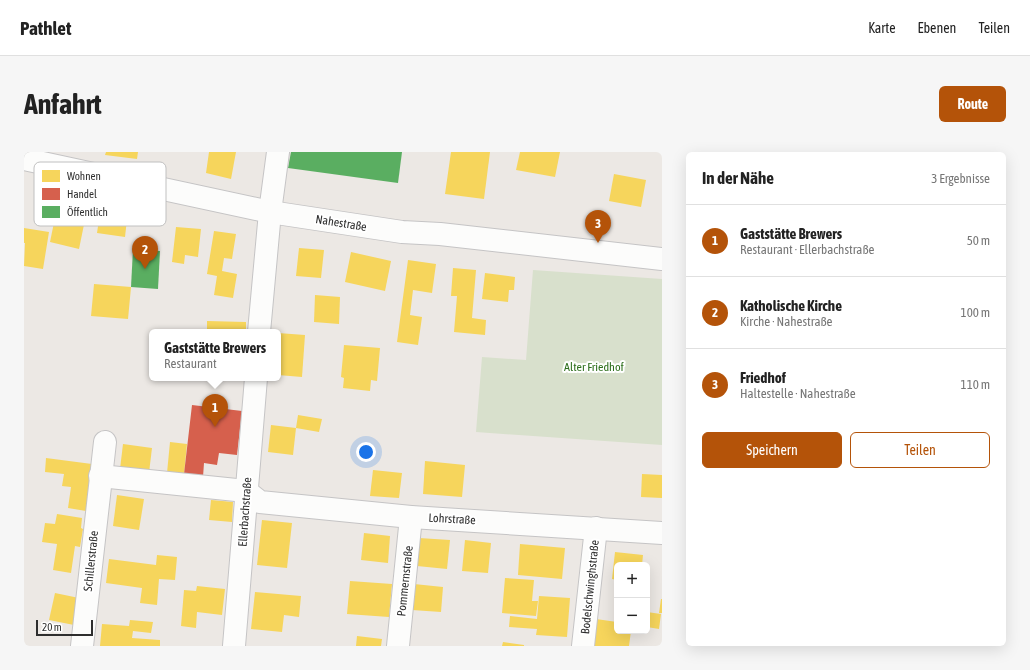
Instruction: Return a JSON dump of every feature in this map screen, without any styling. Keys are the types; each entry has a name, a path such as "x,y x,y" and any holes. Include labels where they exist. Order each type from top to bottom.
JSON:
{"street":[{"path":"260,329 270,212 278,152"},
{"name":"Nahestraße","path":"24,160 34,162"},
{"name":"Nahestraße","path":"166,190 270,212 402,232 440,234 662,259"},
{"name":"Ellerbachstraße","path":"234,646 256,381"},
{"name":"Schillerstraße","path":"82,646 105,442"},
{"path":"100,476 246,491"},
{"name":"Lohrstraße","path":"246,491 260,502 411,517 662,533"},
{"name":"Pommernstraße","path":"398,646 411,517"},
{"name":"Bodelschwinghstraße","path":"583,646 596,528"}],"green space":[{"name":"Alter Friedhof","path":"533,270 662,279 662,445 476,432 482,357 526,360"}],"building: Wohnen":[{"path":"106,152 138,152 137,159 105,155"},
{"path":"209,152 236,152 231,179 206,173"},
{"path":"451,152 490,152 484,199 445,194"},
{"path":"520,152 560,152 555,177 516,170"},
{"path":"614,174 646,180 641,207 609,201"},
{"path":"53,226 84,226 79,249 50,242"},
{"path":"98,226 126,226 125,237 97,233"},
{"path":"176,227 201,229 198,257 185,255 184,264 172,262"},
{"path":"24,228 49,232 43,269 24,266"},
{"path":"214,231 236,234 232,259 224,258 222,271 237,274 233,298 214,295 217,276 207,274"},
{"path":"299,248 324,250 321,278 296,276"},
{"path":"351,252 391,261 385,291 345,282"},
{"path":"408,260 436,264 432,293 413,290 410,315 422,317 418,345 397,342"},
{"path":"453,268 476,270 472,318 486,320 485,335 454,332 457,296 451,296"},
{"path":"485,273 515,277 514,290 509,290 508,302 482,299"},
{"path":"94,284 131,287 128,319 91,316"},
{"path":"315,295 340,297 339,324 314,322"},
{"path":"207,321 246,322 246,329 207,329"},
{"path":"281,333 305,335 302,377 281,375"},
{"path":"344,345 380,348 377,381 371,380 370,391 343,388 344,378 341,377"},
{"path":"298,415 322,419 319,432 296,428"},
{"path":"271,425 296,428 293,455 268,452"},
{"path":"170,442 187,444 184,474 167,473"},
{"path":"123,444 152,448 149,473 120,469"},
{"path":"46,458 92,464 86,511 68,508 71,487 62,486 64,474 45,472"},
{"path":"425,461 465,465 462,497 423,494"},
{"path":"373,470 402,473 399,498 370,496"},
{"path":"642,474 662,475 662,498 641,497"},
{"path":"117,495 144,499 139,530 113,526"},
{"path":"211,500 233,502 232,522 209,520"},
{"path":"57,514 82,518 81,528 83,529 80,547 75,546 71,573 53,570 57,544 42,542 45,523 55,524"},
{"path":"262,520 292,523 287,568 257,565"},
{"path":"364,533 390,536 388,563 361,560"},
{"path":"419,538 450,540 447,569 417,566"},
{"path":"465,540 491,543 488,573 462,571"},
{"path":"520,544 565,548 562,579 518,575"},
{"path":"615,552 643,555 642,562 614,562 614,579 612,579"},
{"path":"157,555 177,557 175,580 159,579 157,605 140,603 142,588 106,583 109,559 156,565"},
{"path":"505,578 534,580 532,601 538,601 536,616 502,613"},
{"path":"350,581 392,584 389,617 347,614"},
{"path":"414,584 443,587 441,612 412,610"},
{"path":"197,586 225,589 222,615 197,612 196,628 181,626 184,590 196,591"},
{"path":"255,592 301,596 299,617 284,615 282,632 251,629"},
{"path":"55,593 79,598 74,625 49,620"},
{"path":"539,596 570,598 567,637 536,635 537,629 509,627 510,616 537,619"},
{"path":"661,599 662,613 659,613"},
{"path":"650,612 661,614 659,629 650,628"},
{"path":"596,619 614,622 614,634 631,634 629,646 594,646"},
{"path":"130,620 153,622 151,633 133,631 132,638 160,640 160,646 100,646 102,624 129,626"},
{"path":"357,636 382,639 381,646 356,646"},
{"path":"503,642 524,645 524,646 502,646"}],"building: Handel":[{"path":"192,405 242,411 237,455 219,453 217,465 204,463 203,477 184,474"}],"building: Öffentlich":[{"path":"291,152 402,152 398,183 288,168"},
{"path":"133,249 160,251 158,289 131,287"}],"place":[{"name":"Friedhof","path":"598,243"},
{"name":"Katholische Kirche","path":"145,269"},
{"name":"Gaststätte Brewers","path":"215,427"}]}
